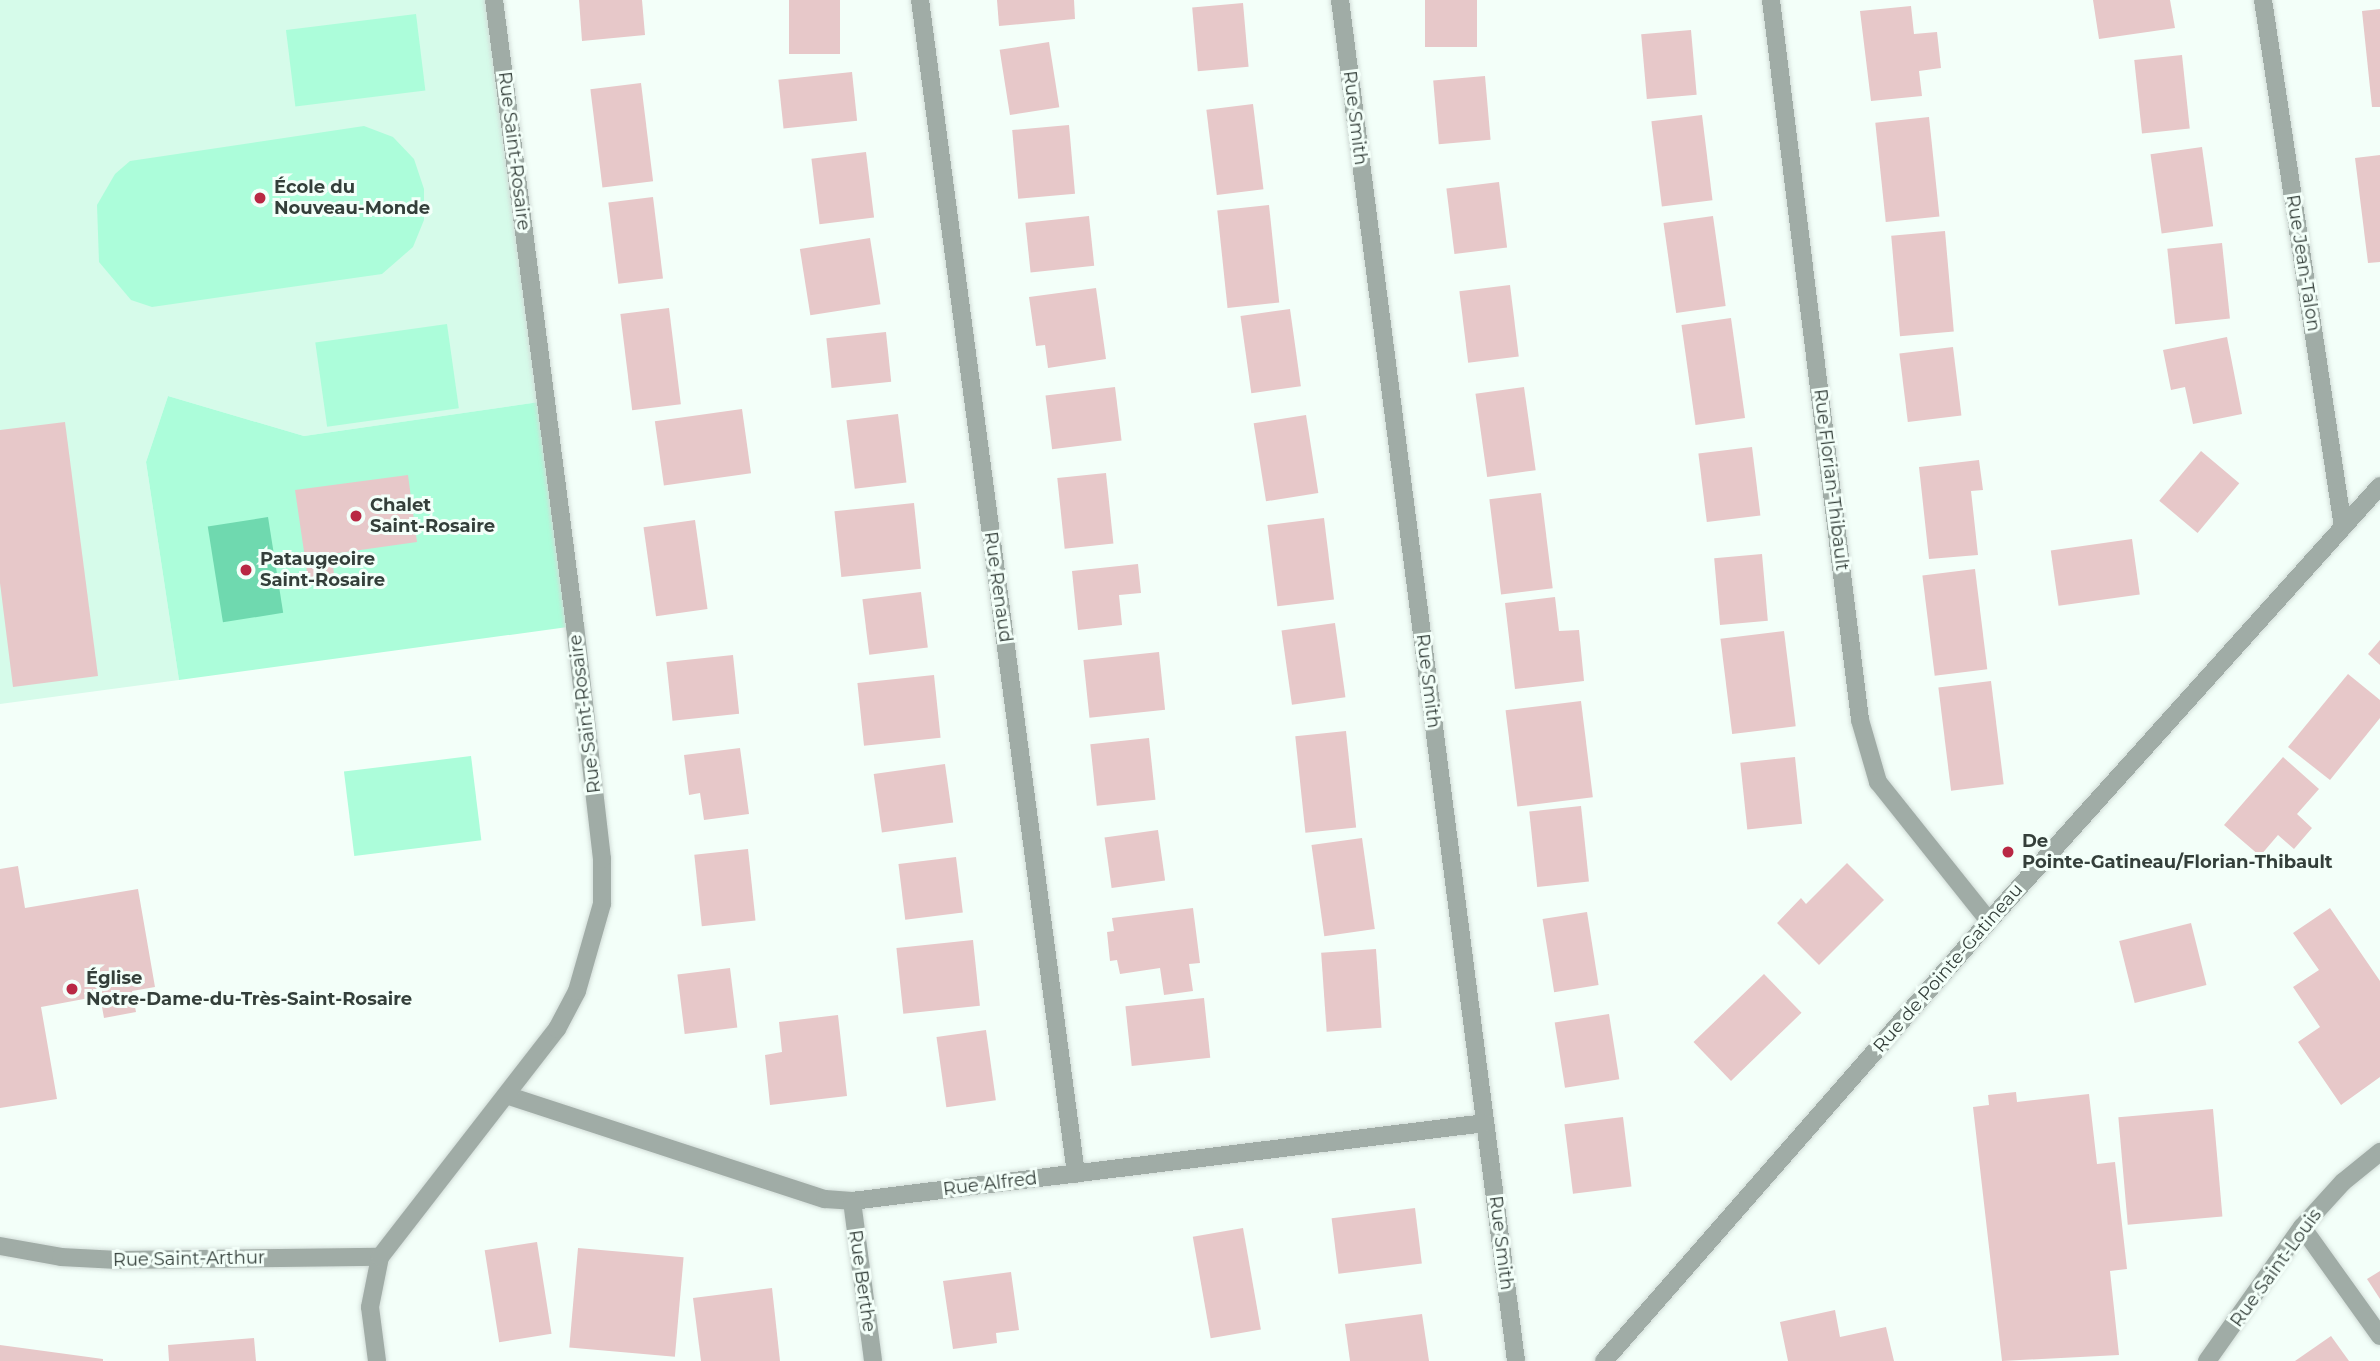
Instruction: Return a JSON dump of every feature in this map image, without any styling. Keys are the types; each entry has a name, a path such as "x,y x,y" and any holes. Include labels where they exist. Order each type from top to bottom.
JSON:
{"street":[{"name":"Rue Saint-Rosaire","path":"377,1361 370,1307 380,1257 509,1096 557,1029 577,991 602,905 602,859 494,0"},
{"name":"Rue Renaud","path":"920,0 1076,1174"},
{"name":"Rue Smith","path":"1340,0 1516,1361"},
{"name":"Rue Florian-Thibault","path":"1771,0 1860,720 1878,782 1989,920"},
{"name":"Rue Jean-Talon","path":"2263,0 2343,527"},
{"name":"Rue de Pointe-Gatineau","path":"1604,1361 1989,920 2380,485"},
{"name":"Rue Alfred","path":"509,1096 825,1199 852,1200 1485,1123"},
{"name":"Rue Saint-Louis","path":"2207,1361 2302,1227 2343,1181 2380,1152"},
{"name":"Rue Berthe","path":"852,1200 873,1361"},
{"path":"2302,1227 2380,1336"},
{"name":"Rue Saint-Arthur","path":"0,1246 61,1257 118,1260 380,1257"}],"shaded area":[{"name":"École du Nouveau-Monde","path":"0,0 494,0 546,401 304,436 168,396 146,462 179,680 0,704"},
{"path":"416,14 425,90 295,106 286,30"},
{"path":"364,126 393,137 414,159 424,189 424,220 413,247 382,274 152,307 131,300 99,262 97,205 115,174 130,161"},
{"path":"447,324 459,408 327,427 315,343"},
{"path":"168,396 304,436 546,401 575,626 179,680 146,462"},
{"name":"Pataugeoire Saint-Rosaire","path":"268,517 283,613 223,622 208,527"},
{"path":"471,756 481,840 354,856 344,772"}],"building":[{"path":"579,0 642,0 645,35 582,41"},
{"path":"789,0 840,0 840,54 789,54"},
{"path":"997,0 1074,0 1075,19 999,26"},
{"path":"1425,0 1477,0 1477,47 1425,47"},
{"path":"2093,0 2170,0 2175,28 2099,39"},
{"path":"1243,3 1249,67 1198,71 1192,7"},
{"path":"1911,6 1914,34 1937,32 1941,68 1919,71 1922,96 1871,101 1860,11"},
{"path":"2380,9 2380,107 2372,107 2362,11"},
{"path":"1691,30 1697,95 1647,99 1641,34"},
{"path":"1049,42 1059,107 1010,115 1000,50"},
{"path":"2182,55 2190,129 2142,134 2134,60"},
{"path":"852,72 857,121 784,128 778,80"},
{"path":"1485,76 1491,140 1439,144 1433,81"},
{"path":"641,83 653,181 602,187 590,89"},
{"path":"1253,104 1263,189 1217,195 1206,110"},
{"path":"1702,115 1712,200 1662,207 1651,121"},
{"path":"1929,117 1939,216 1886,222 1875,123"},
{"path":"1069,125 1075,194 1018,199 1012,130"},
{"path":"2202,147 2213,226 2162,233 2151,154"},
{"path":"866,152 874,218 819,224 811,159"},
{"path":"2380,155 2380,262 2368,263 2355,158"},
{"path":"1499,182 1507,248 1454,254 1446,188"},
{"path":"653,197 663,278 618,284 608,202"},
{"path":"1269,205 1279,302 1228,308 1217,210"},
{"path":"1089,216 1094,266 1031,272 1025,223"},
{"path":"1713,216 1726,306 1676,313 1663,223"},
{"path":"1945,231 1954,332 1900,336 1891,236"},
{"path":"870,238 880,304 810,315 800,249"},
{"path":"2222,243 2230,319 2175,324 2167,249"},
{"path":"1510,285 1519,356 1468,363 1459,291"},
{"path":"1096,288 1106,359 1048,368 1045,345 1036,346 1029,297"},
{"path":"669,308 681,404 632,410 620,314"},
{"path":"1290,309 1301,386 1251,393 1240,316"},
{"path":"1731,318 1745,418 1696,425 1681,325"},
{"path":"886,332 891,382 832,388 826,338"},
{"path":"2227,337 2242,414 2193,424 2185,387 2171,390 2163,350"},
{"path":"1953,347 1961,415 1908,422 1899,354"},
{"path":"1115,387 1122,441 1052,449 1046,396"},
{"path":"1524,387 1536,470 1487,477 1475,394"},
{"path":"742,409 751,473 664,486 655,421"},
{"path":"898,414 906,482 855,489 846,420"},
{"path":"1306,415 1318,493 1266,501 1254,423"},
{"path":"65,422 98,676 13,687 0,583 0,430"},
{"path":"1752,447 1760,515 1707,522 1698,454"},
{"path":"2201,451 2239,483 2198,533 2159,501"},
{"path":"1979,460 1983,490 1971,491 1978,555 1929,559 1919,467"},
{"path":"1106,473 1113,544 1065,549 1057,478"},
{"name":"Chalet Saint-Rosaire","path":"408,475 417,542 332,554 334,575 308,579 295,490"},
{"path":"1541,493 1553,588 1501,595 1489,499"},
{"path":"914,503 921,569 841,577 834,511"},
{"path":"1324,518 1334,599 1277,606 1267,525"},
{"path":"695,520 708,609 656,616 644,527"},
{"path":"2132,539 2140,594 2059,606 2051,550"},
{"path":"1762,554 1768,621 1720,625 1714,558"},
{"path":"1138,564 1141,593 1119,595 1122,625 1078,630 1072,571"},
{"path":"1975,569 1987,669 1935,676 1922,575"},
{"path":"921,592 928,648 869,655 862,599"},
{"path":"1555,597 1559,631 1579,630 1584,681 1515,689 1505,603"},
{"path":"1335,623 1345,697 1292,705 1282,631"},
{"path":"1784,631 1796,726 1732,734 1720,639"},
{"path":"2380,640 2380,665 2368,654"},
{"path":"1159,652 1165,710 1089,718 1083,660"},
{"path":"733,655 739,714 673,721 666,662"},
{"path":"2348,674 2380,700 2380,718 2330,780 2288,747"},
{"path":"934,675 941,738 864,746 857,683"},
{"path":"1991,681 2004,784 1951,791 1938,687"},
{"path":"1581,701 1593,797 1517,807 1506,710"},
{"path":"1346,731 1356,827 1305,833 1295,736"},
{"path":"1149,738 1155,800 1097,806 1090,744"},
{"path":"740,748 749,814 704,820 700,793 689,795 684,755"},
{"path":"1795,757 1802,824 1747,829 1740,763"},
{"path":"2283,757 2319,789 2297,814 2312,828 2294,849 2278,835 2260,856 2224,825"},
{"path":"945,764 953,822 882,832 874,774"},
{"path":"1581,806 1589,882 1537,887 1529,811"},
{"path":"1158,830 1165,881 1112,888 1105,838"},
{"path":"1362,838 1375,929 1324,936 1311,845"},
{"path":"748,849 756,921 702,926 694,855"},
{"path":"956,857 963,913 905,920 898,864"},
{"path":"1847,863 1884,900 1819,965 1777,923 1801,898 1806,904"},
{"name":"Église Notre-Dame-du-Très-Saint-Rosaire","path":"18,866 25,908 138,889 155,987 132,991 136,1012 104,1018 100,996 41,1007 57,1099 0,1108 0,869"},
{"path":"1193,908 1200,963 1189,964 1193,991 1164,995 1160,968 1120,974 1117,960 1110,961 1107,932 1114,931 1112,918"},
{"path":"2330,908 2380,981 2380,1077 2341,1105 2298,1042 2320,1027 2293,987 2319,970 2293,933"},
{"path":"1587,912 1599,985 1554,992 1543,919"},
{"path":"2191,923 2206,985 2135,1003 2119,941"},
{"path":"973,940 980,1006 903,1014 896,948"},
{"path":"1376,949 1382,1028 1327,1032 1321,953"},
{"path":"730,968 737,1028 685,1034 677,974"},
{"path":"1764,974 1802,1013 1731,1081 1694,1042"},
{"path":"1204,998 1210,1058 1132,1066 1125,1006"},
{"path":"1609,1014 1619,1079 1565,1088 1555,1023"},
{"path":"838,1015 847,1096 770,1105 765,1055 782,1052 779,1022"},
{"path":"986,1030 996,1100 946,1107 936,1037"},
{"path":"2016,1092 2017,1102 2089,1094 2097,1164 2115,1162 2127,1269 2110,1271 2119,1355 2002,1361 1973,1107 1989,1105 1988,1095"},
{"path":"2213,1109 2222,1217 2128,1225 2118,1117"},
{"path":"1623,1117 1632,1186 1573,1194 1564,1124"},
{"path":"1415,1208 1422,1264 1338,1274 1332,1218"},
{"path":"1243,1228 1261,1329 1211,1338 1193,1237"},
{"path":"537,1242 552,1334 499,1342 485,1250"},
{"path":"578,1248 684,1257 675,1357 569,1348"},
{"path":"2380,1271 2380,1299 2367,1279"},
{"path":"1011,1272 1019,1330 996,1333 997,1343 953,1349 943,1281"},
{"path":"772,1288 780,1361 701,1361 693,1298"},
{"path":"1835,1310 1840,1337 1886,1327 1894,1361 1788,1361 1780,1322"},
{"path":"1422,1314 1429,1361 1350,1361 1345,1324"},
{"path":"2331,1336 2349,1361 2295,1361"},
{"path":"254,1338 256,1361 169,1361 168,1345"},
{"path":"0,1345 103,1359 103,1361 0,1361"}],"place":[{"name":"École du Nouveau-Monde","path":"260,198"},
{"name":"Chalet Saint-Rosaire","path":"356,516"},
{"name":"Pataugeoire Saint-Rosaire","path":"246,570"},
{"name":"De Pointe-Gatineau/Florian-Thibault","path":"2008,852"},
{"name":"Église Notre-Dame-du-Très-Saint-Rosaire","path":"72,989"}]}
